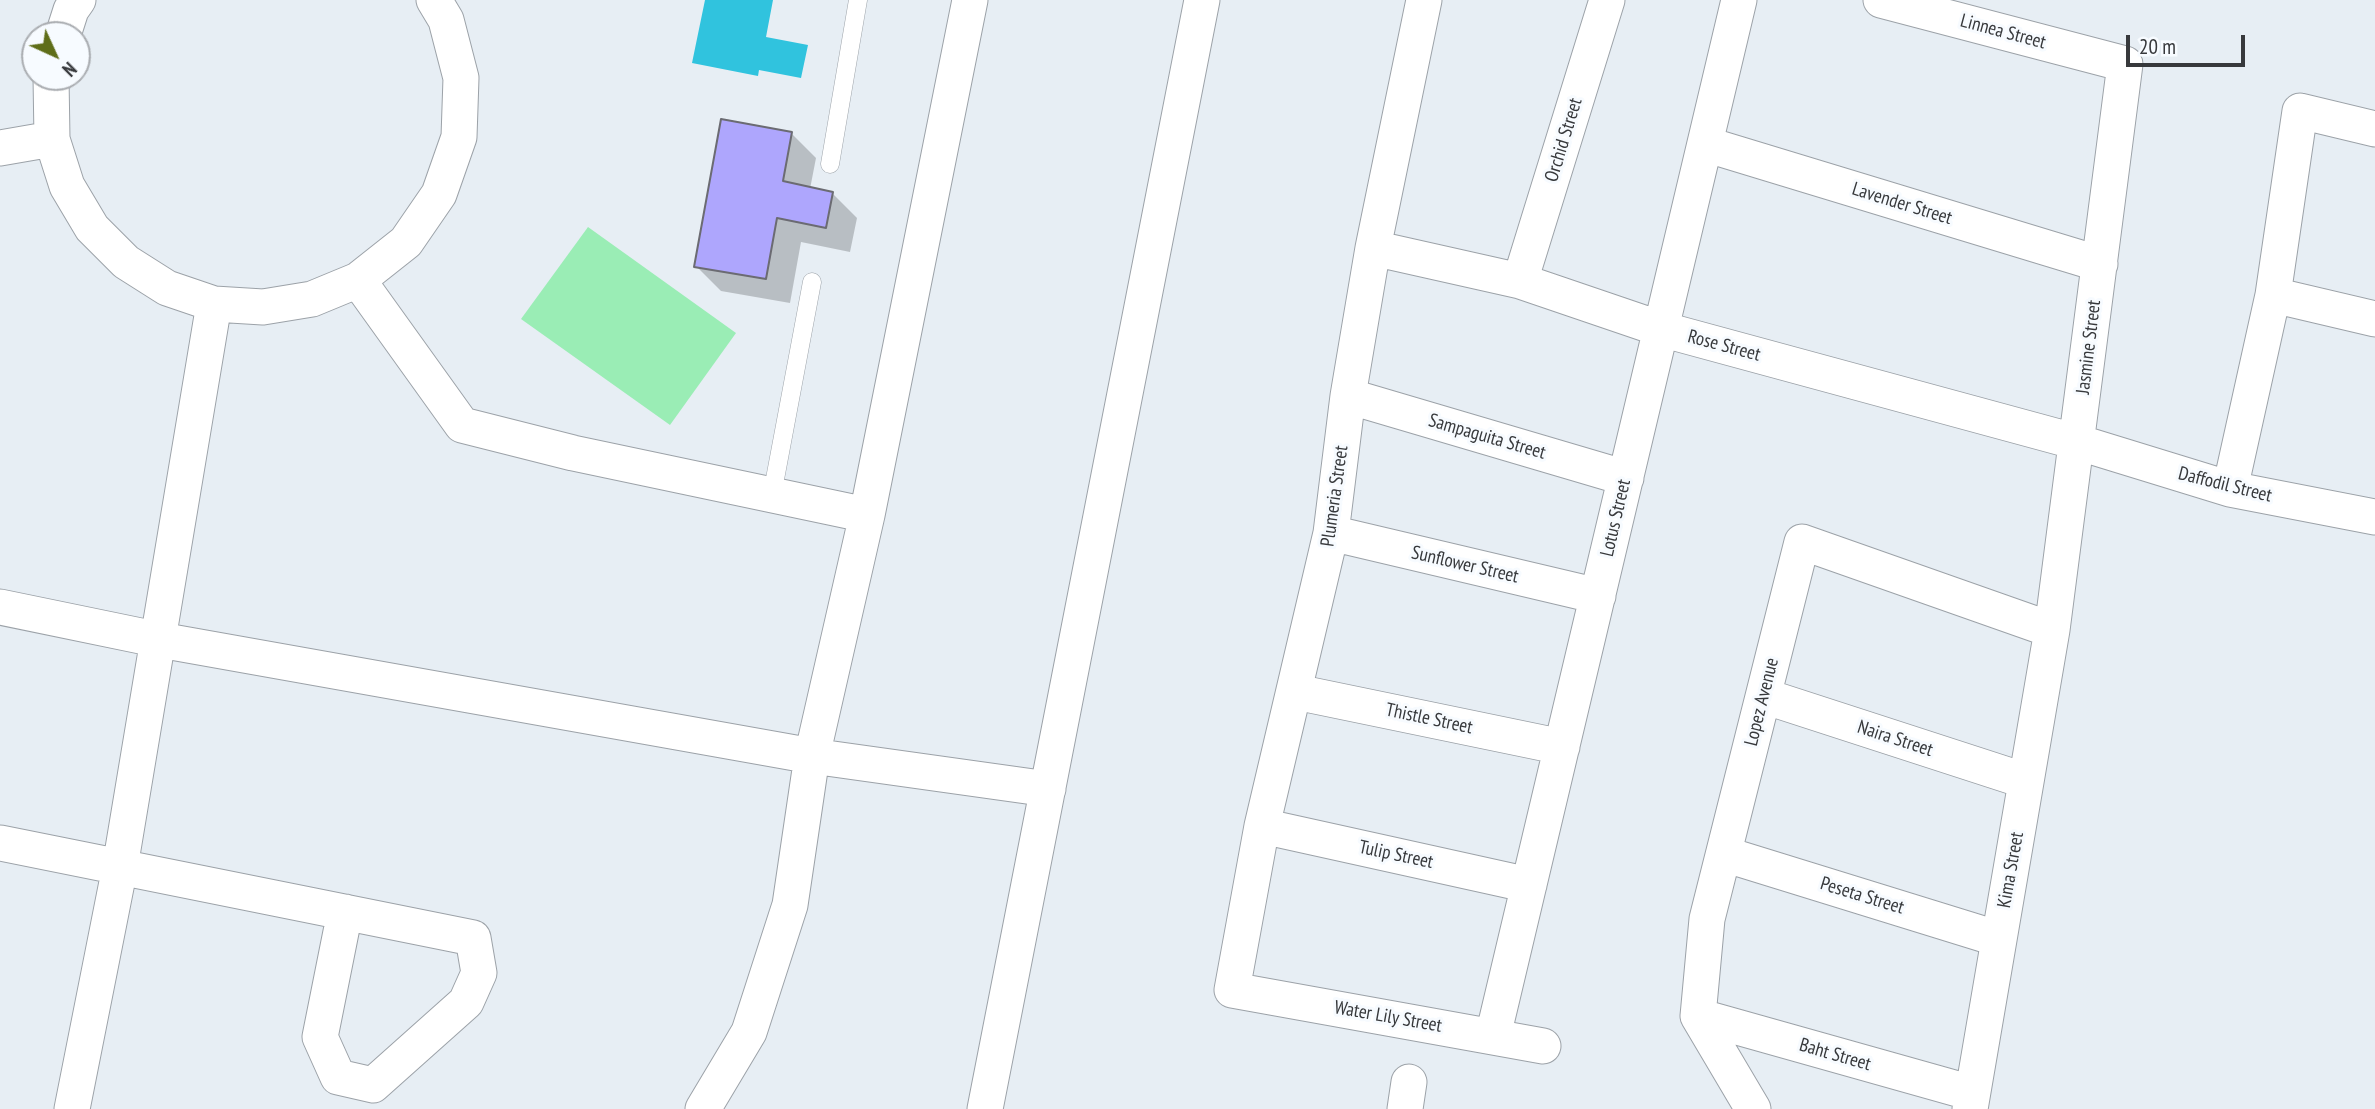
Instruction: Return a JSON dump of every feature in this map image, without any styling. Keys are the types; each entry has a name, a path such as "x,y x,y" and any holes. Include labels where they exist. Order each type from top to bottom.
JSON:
{"street":[{"path":"67,21 78,0"},
{"path":"51,91 52,139 67,186 92,228 117,254 167,288 214,304 263,307 312,299 358,280 405,242 439,194 459,137 461,78 446,20 434,0"},
{"path":"703,1109 749,1032 790,905 812,756 867,515 970,0"},
{"path":"985,1109 1202,0"},
{"name":"Plumeria Street","path":"1232,990 1262,826 1296,692 1331,533 1348,396 1373,248 1424,0"},
{"name":"Orchid Street","path":"1520,281 1607,0"},
{"name":"Lotus Street","path":"1493,1036 1739,0"},
{"name":"Linnea Street","path":"1881,0 2125,64"},
{"name":"Jasmine Street","path":"2052,631 2125,64"},
{"path":"2230,489 2273,295 2300,111 2375,129"},
{"path":"0,148 52,139"},
{"name":"Lavender Street","path":"1705,144 2100,264"},
{"name":"Rose Street","path":"1373,248 1520,281 1661,329 2077,442"},
{"path":"358,280 462,425 573,453 867,515"},
{"path":"2273,295 2375,319"},
{"path":"72,1109 120,867 214,304"},
{"name":"Sampaguita Street","path":"1348,396 1626,478"},
{"name":"Daffodil Street","path":"2077,442 2230,489 2375,517"},
{"name":"Sunflower Street","path":"1331,533 1598,596"},
{"name":"Lopez Avenue","path":"1698,1016 1707,919 1802,542 2052,631"},
{"path":"0,607 160,640 812,756 1048,789"},
{"name":"Kima Street","path":"1971,1101 2052,631"},
{"name":"Thistle Street","path":"1296,692 1562,747"},
{"name":"Naira Street","path":"1764,696 2026,781"},
{"name":"Tulip Street","path":"1262,826 1530,885"},
{"path":"0,843 473,937 479,973 466,1002 373,1085 338,1077 320,1037 345,912"},
{"name":"Peseta Street","path":"1724,854 1999,939"},
{"name":"Water Lily Street","path":"1232,990 1543,1046"},
{"path":"1698,1016 1753,1109"},
{"name":"Baht Street","path":"1698,1016 1971,1101"},
{"path":"969,1109 993,1069"}],"lane":[{"path":"830,164 858,0"},
{"path":"772,495 812,282"}],"green space":[{"path":"588,227 736,333 670,425 521,319"}],"water":[{"path":"705,0 773,0 766,37 808,45 801,78 759,70 758,76 692,63"}],"building":[{"path":"721,119 792,132 783,181 833,192 826,228 777,218 766,279 694,267"}]}
